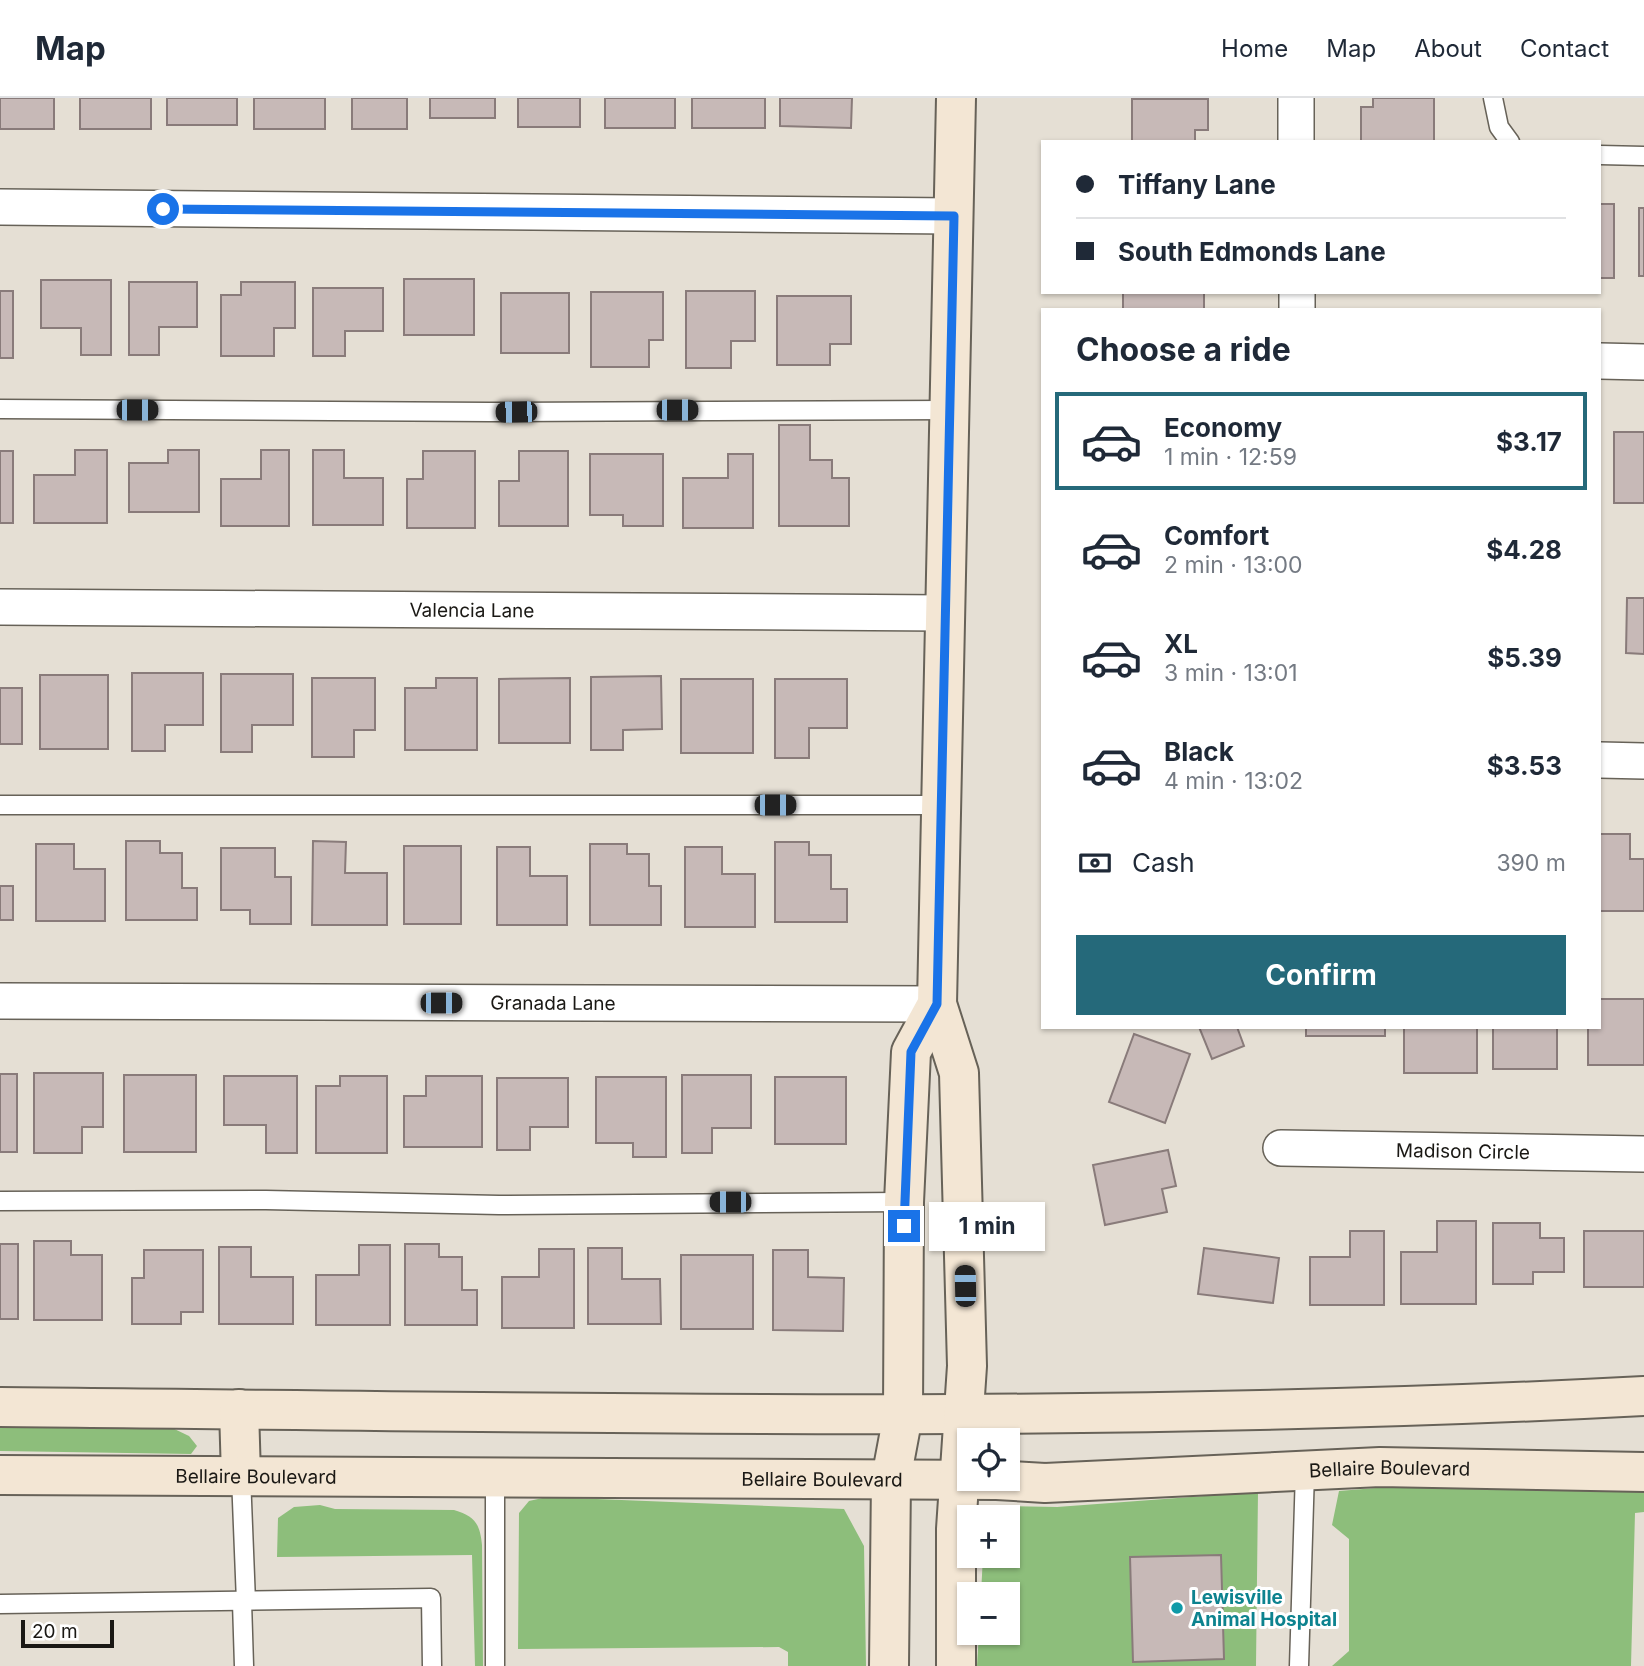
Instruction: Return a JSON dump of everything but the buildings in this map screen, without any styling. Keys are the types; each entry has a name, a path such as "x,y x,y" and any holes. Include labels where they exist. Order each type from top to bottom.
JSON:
{"main road":[{"path":"956,98 937,1004 959,1073 967,1366 964,1428"},
{"path":"889,1666 891,1479 903,1415 904,1202 911,1052 937,1004"},
{"path":"0,1407 903,1415 1454,1406 1644,1396"},
{"path":"239,1409 241,1476"},
{"name":"Bellaire Boulevard","path":"1020,1482 1380,1467 1644,1472"},
{"name":"Bellaire Boulevard","path":"0,1475 957,1480"},
{"path":"956,1666 956,1529 959,1491"}],"street":[{"path":"1296,98 1296,140"},
{"path":"0,207 954,216"},
{"path":"1601,361 1644,362"},
{"name":"Valencia Lane","path":"0,607 945,613"},
{"path":"1601,760 1644,761"},
{"name":"Granada Lane","path":"0,1001 937,1004"},
{"name":"Madison Circle","path":"1281,1149 1644,1154"}],"lane":[{"path":"1493,98 1499,127 1509,140"},
{"path":"1601,156 1644,156"},
{"path":"0,409 489,412 950,410"},
{"path":"0,805 941,805"},
{"path":"0,1201 266,1200 499,1205 904,1202"},
{"path":"1300,1666 1305,1471"},
{"path":"241,1476 244,1666"},
{"path":"495,1476 495,1666"},
{"path":"0,1604 430,1598 432,1666"}],"green space":[{"path":"0,1423 166,1425 189,1436 197,1446 191,1454 0,1451"},
{"path":"1388,1487 1644,1492 1644,1512 1635,1513 1631,1666 1332,1666 1349,1651 1349,1539 1332,1525 1339,1491"},
{"path":"1258,1492 1256,1666 977,1666 978,1645 1020,1645 1020,1582 982,1582 982,1568 1020,1568 1020,1506 1057,1507"},
{"path":"547,1497 844,1509 864,1546 866,1666 788,1666 788,1652 779,1647 518,1649 519,1513 529,1501"},
{"path":"320,1505 335,1509 454,1510 472,1518 478,1526 482,1545 483,1666 475,1666 472,1555 277,1557 278,1518 294,1507"}],"place":[{"name":"Lewisville Animal Hospital","path":"1177,1608"}],"route":[{"path":"163,209 954,216 937,1004 911,1052 904,1226"}]}
